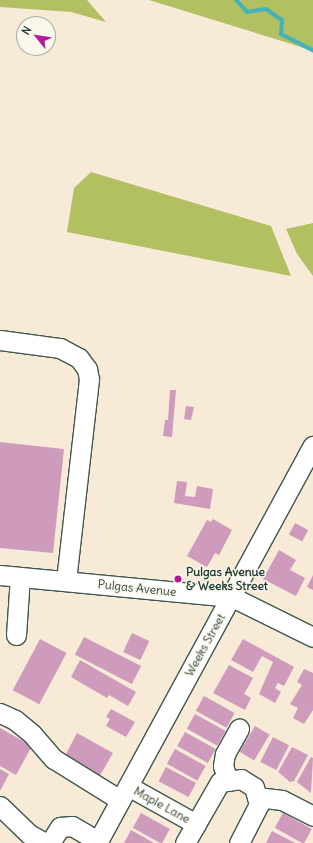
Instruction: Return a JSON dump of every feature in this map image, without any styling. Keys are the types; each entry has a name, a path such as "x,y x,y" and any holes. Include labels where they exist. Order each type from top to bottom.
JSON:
{"street":[{"path":"0,340 60,348 78,358 87,369 90,379 66,581"},
{"name":"Weeks Street","path":"97,842 313,446"},
{"name":"Pulgas Avenue","path":"0,575 232,597 313,637"},
{"path":"16,635 20,577"},
{"name":"Maple Lane","path":"0,713 16,720 32,734 54,759 124,793 196,824"},
{"path":"239,729 225,754 223,766 228,781 241,779 254,787 259,804 239,843"},
{"name":"Maple Lane","path":"185,843 220,782 228,781"},
{"path":"257,797 282,800 313,816"},
{"path":"0,806 29,834 45,843"},
{"path":"50,843 60,827 72,826 97,842"}],"green space":[{"path":"0,0 87,0 106,22 71,12 0,7"},
{"path":"149,0 313,0 313,51 285,42"},
{"path":"91,172 271,226 291,276 67,232 74,188"},
{"path":"313,223 313,276 297,254 286,229"}],"building":[{"path":"170,390 176,390 172,437 163,436 165,420 168,420"},
{"path":"186,406 194,407 191,420 184,419"},
{"path":"0,442 64,449 53,553 0,548"},
{"path":"177,481 187,482 185,496 195,497 197,486 213,489 210,509 174,503"},
{"path":"213,519 232,530 219,555 215,553 207,567 187,556 207,520 211,522"},
{"path":"295,523 308,530 302,542 289,534"},
{"path":"279,550 296,560 290,570 305,578 296,596 263,579"},
{"path":"313,575 313,590 307,587"},
{"path":"132,633 149,641 140,660 123,652"},
{"path":"84,637 141,666 132,684 75,655"},
{"path":"40,639 66,653 39,704 13,690"},
{"path":"243,639 294,667 284,686 278,683 275,688 281,692 275,703 259,694 273,662 262,656 253,672 231,660"},
{"path":"80,660 136,692 128,706 109,695 107,698 71,677"},
{"path":"229,665 253,678 244,694 251,698 245,710 213,693"},
{"path":"304,669 313,673 313,710 304,724 293,718 298,708 290,704 302,685 297,682"},
{"path":"204,696 235,713 226,728 196,711"},
{"path":"111,709 135,722 126,737 106,726 110,719 106,717"},
{"path":"195,714 226,731 217,746 187,729"},
{"path":"255,726 270,735 254,760 240,752"},
{"path":"0,728 32,746 16,775 0,766"},
{"path":"185,732 216,749 208,763 177,746"},
{"path":"77,733 113,753 98,779 83,771 86,766 71,760 66,754"},
{"path":"273,737 289,745 276,770 260,762"},
{"path":"292,747 308,755 294,781 290,782 278,772"},
{"path":"175,749 206,766 197,781 167,764"},
{"path":"311,757 313,758 311,793 297,782"},
{"path":"166,767 196,783 189,797 158,781"},
{"path":"0,769 9,774 0,791"},
{"path":"141,813 170,829 162,843 160,843 133,828"},
{"path":"283,813 312,829 304,843 302,843 275,828"},
{"path":"131,830 154,843 124,843"},
{"path":"272,831 295,843 266,843"}],"waterway":[{"path":"236,0 247,12 266,9 282,20 281,34 313,50"}],"place":[{"name":"Pulgas Avenue & Weeks Street","path":"178,579"}]}
